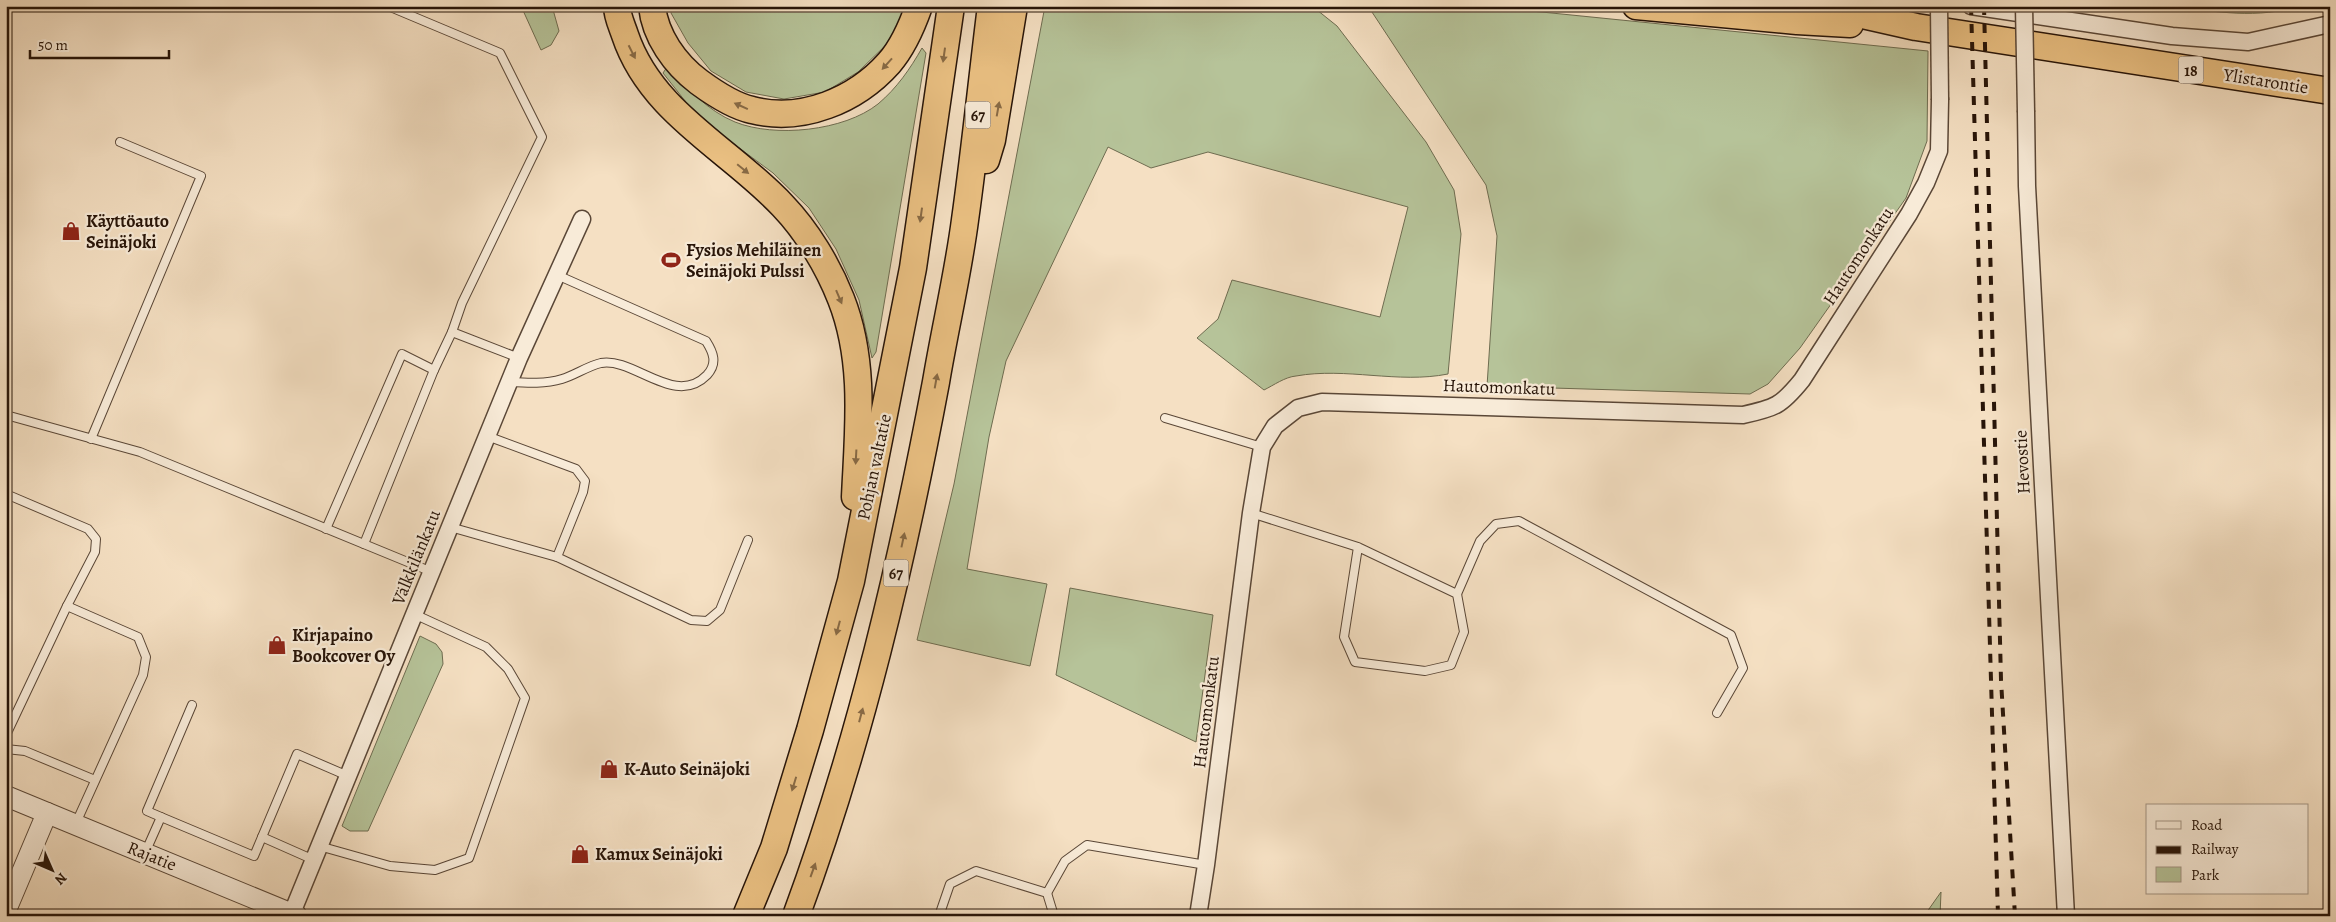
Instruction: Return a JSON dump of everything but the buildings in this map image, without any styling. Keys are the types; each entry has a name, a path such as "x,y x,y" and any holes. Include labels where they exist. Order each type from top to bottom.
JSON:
{"highway":[{"path":"617,6 630,48 649,83 673,110 753,177 784,206 816,250 841,298 858,371 859,410 851,581"},
{"path":"652,6 665,45 688,74 716,94 752,110 789,113 825,107 860,90 890,62 912,27 920,6"},
{"name":"Pohjan valtatie","path":"746,916 774,848 810,730 851,581 913,268 951,6"},
{"name":"67","path":"796,916 817,859 848,759 887,618 925,439 965,223 991,6"},
{"path":"965,223 992,140 1014,6"},
{"name":"18","path":"1636,6 1797,21 1916,27"},
{"name":"18","path":"1823,6 1916,27"},
{"name":"Ylistarontie","path":"1916,27 2330,91"}],"street":[{"name":"Hautomonkatu","path":"1198,916 1251,513 1262,446 1275,426 1298,408 1322,402 1743,415 1772,409 1788,397 1802,380 1922,191 1939,151 1939,6"},
{"path":"1971,6 2172,36 2248,42 2330,24"},
{"name":"Hevostie","path":"2024,6 2027,186 2066,916"},
{"name":"Välkkilänkatu","path":"294,915 348,776 519,358 582,219"},
{"name":"Rajatie","path":"6,796 294,915"},
{"path":"6,910 47,813"}],"lane":[{"path":"364,544 434,370 452,332 462,303 542,137 500,53 388,6"},
{"path":"91,439 201,176 120,142"},
{"path":"510,382 544,383 603,363 618,366 680,387 698,384 712,369 714,354 706,341 557,275"},
{"path":"452,332 519,358"},
{"path":"326,529 402,354 434,370"},
{"path":"6,415 140,452 432,572"},
{"path":"1165,418 1262,446"},
{"path":"487,436 576,469 584,481 583,492 557,556"},
{"path":"6,494 88,529 96,539 94,552 6,735"},
{"path":"1251,513 1358,547 1457,594"},
{"path":"1358,547 1344,637 1355,662 1425,671 1451,665 1464,632 1457,594 1480,542 1496,524 1518,521 1731,635 1743,668 1717,713"},
{"path":"450,527 557,556 691,620 707,621 720,610 748,540"},
{"path":"67,606 138,637 146,657 143,675 75,825"},
{"path":"262,838 317,853 390,866 436,870 469,858 525,698 508,669 486,647 414,614"},
{"path":"192,705 146,811 254,856 297,754 348,776"},
{"path":"6,749 25,751 94,780"},
{"path":"144,853 161,817"},
{"path":"1054,916 1047,893 1065,862 1087,845 1206,865"},
{"path":"939,916 950,884 976,871 1047,893"}],"green space":[{"path":"521,6 552,6 559,31 551,45 541,50"},
{"path":"671,6 907,6 889,42 858,72 825,92 784,99 746,92 711,71 688,43 671,13"},
{"path":"1045,6 1303,6 1317,10 1337,26 1426,142 1454,190 1461,234 1448,374 1429,377 1391,377 1334,373 1315,374 1288,378 1264,390 1197,338 1218,319 1232,280 1380,317 1408,207 1208,152 1151,168 1108,147 1006,361 989,437 967,569 1047,584 1030,666 917,640 954,484"},
{"path":"1368,6 1482,6 1928,51 1927,141 1906,198 1800,348 1768,384 1750,394 1487,386 1497,236 1486,185"},
{"path":"2174,6 2299,6 2268,12 2237,13"},
{"path":"922,48 926,53 876,352 872,358 859,300 836,249 809,208 773,173 727,139 689,106 663,73 667,67 690,91 707,105 735,122 769,130 809,129 847,120 864,113 878,104 903,78"},
{"path":"1070,588 1213,615 1196,742 1056,675"},
{"path":"420,636 436,644 442,652 443,664 368,831 350,831 342,826"},
{"path":"1941,892 1940,916 1924,916"}],"railway":[{"path":"1971,6 1998,916"},
{"path":"1984,6 2001,680 2015,916"}],"place":[{"name":"Käyttöauto Seinäjoki","path":"71,231"},
{"name":"Fysios Mehiläinen Seinäjoki Pulssi","path":"671,260"},
{"name":"Kirjapaino Bookcover Oy","path":"277,645"},
{"name":"K-Auto Seinäjoki","path":"609,769"},
{"name":"Kamux Seinäjoki","path":"580,854"}]}
